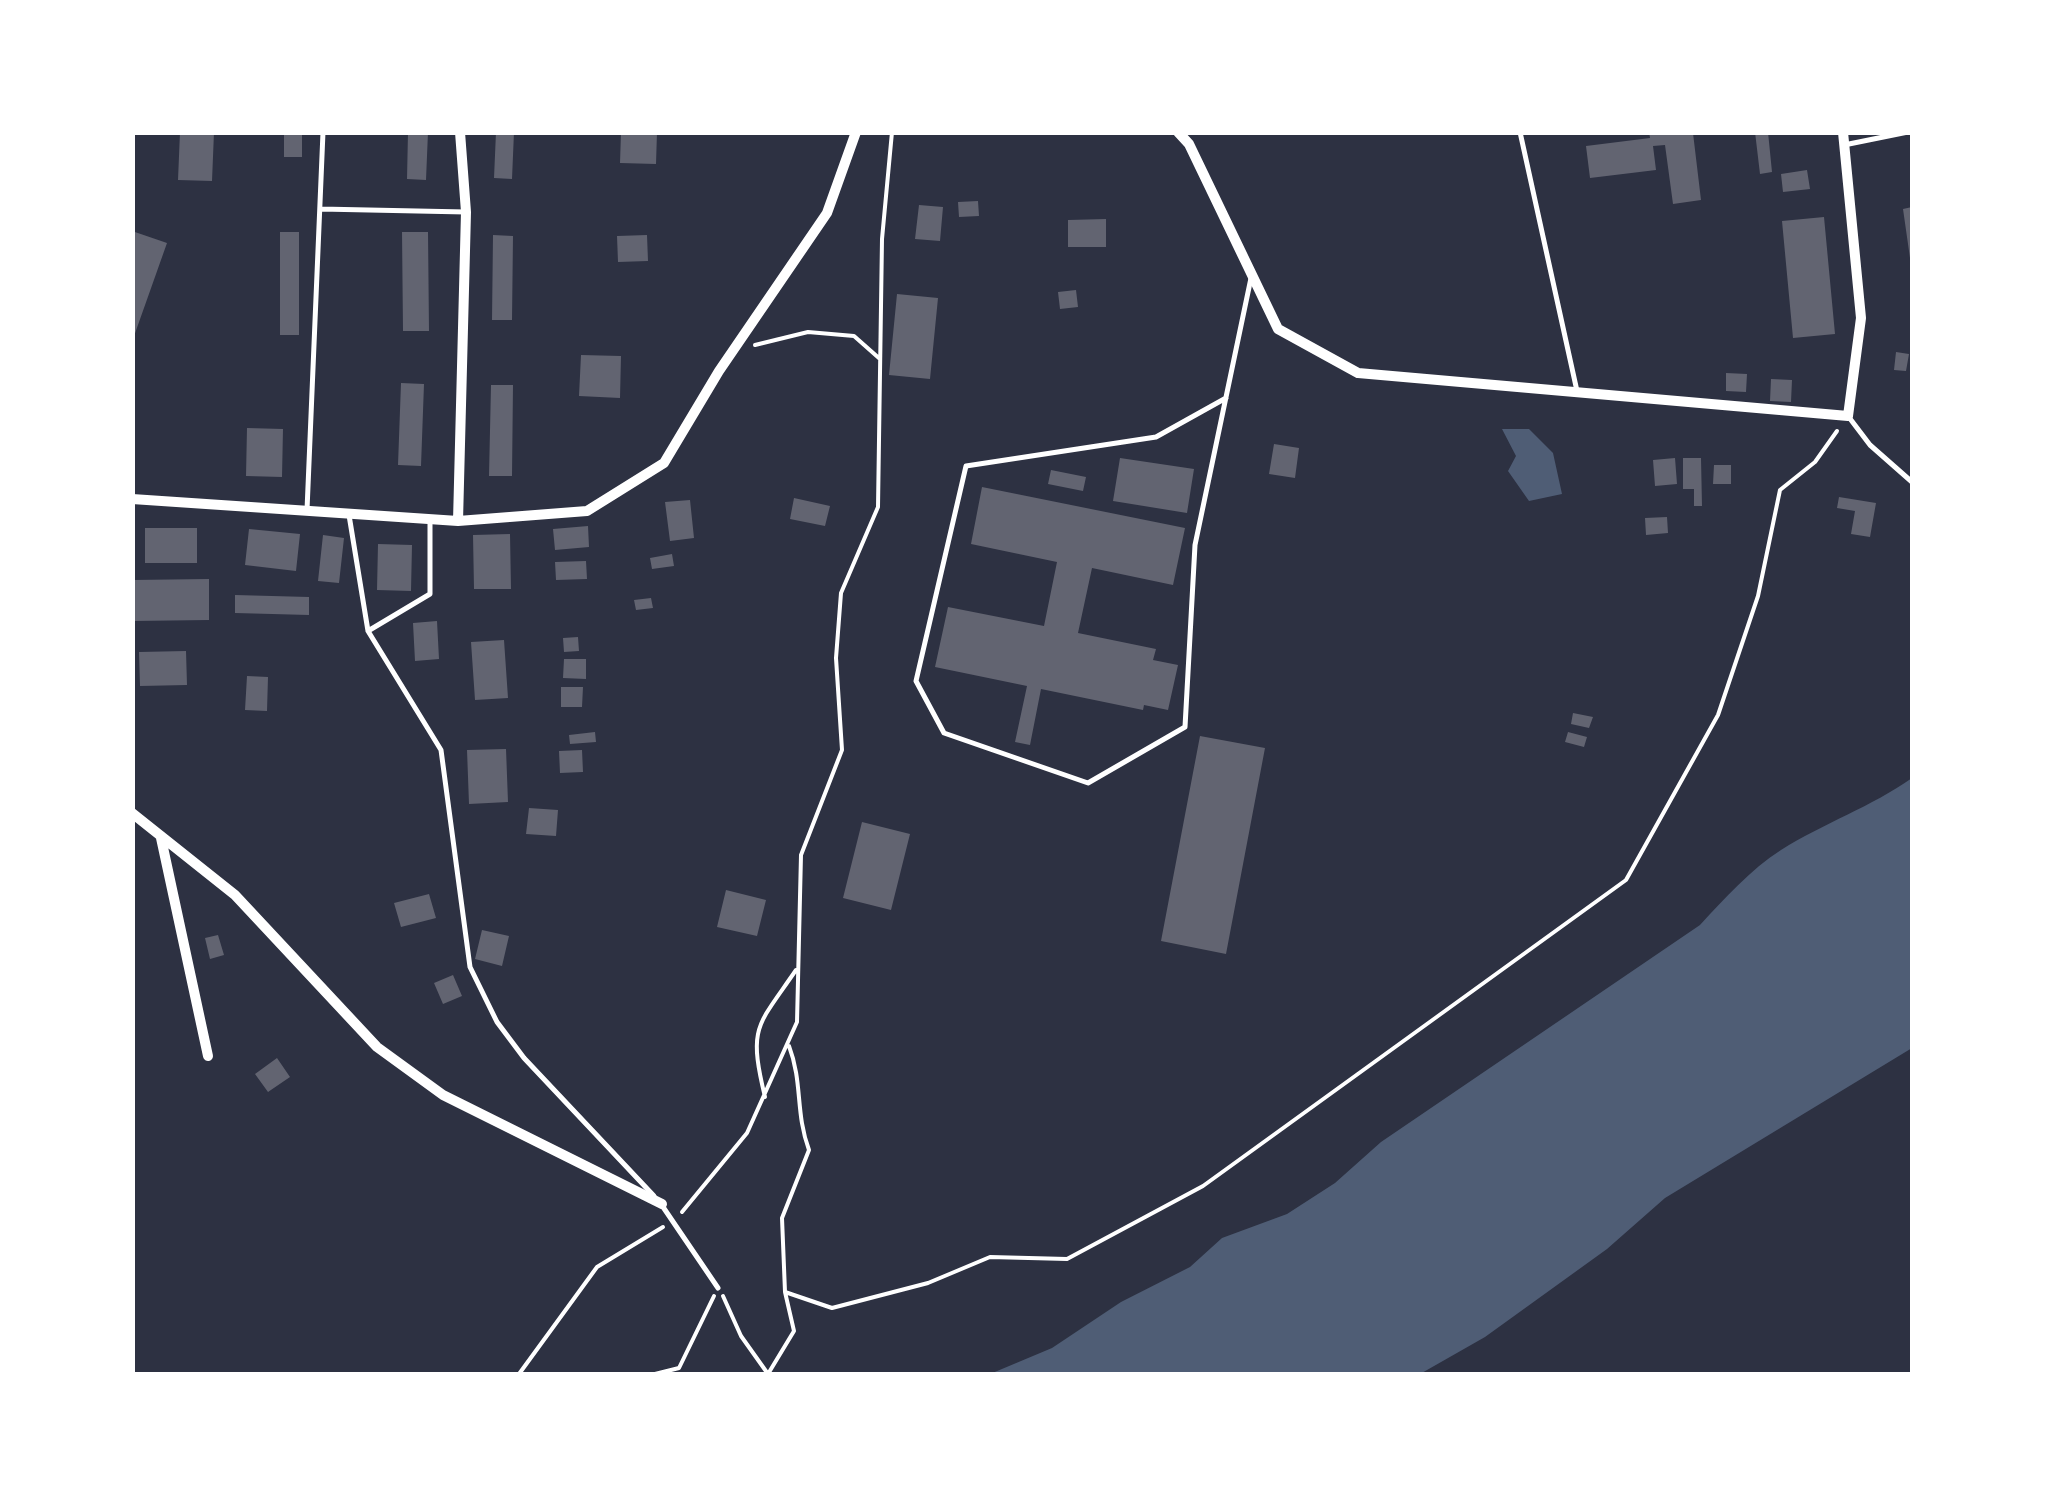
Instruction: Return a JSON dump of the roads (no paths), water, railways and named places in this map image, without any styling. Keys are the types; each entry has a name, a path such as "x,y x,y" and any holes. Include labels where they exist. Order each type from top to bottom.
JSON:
{"street":[{"path":"458,521 466,212 460,132"},
{"path":"132,499 458,521 587,511 664,463 719,371 827,213 856,132"},
{"path":"1178,132 1189,144 1278,329 1358,373 1848,416 1861,318 1844,138"},
{"path":"132,813 235,895 377,1048 411,1074 443,1095 662,1204"},
{"path":"161,838 208,1056"}],"lane":[{"path":"307,510 323,132"},
{"path":"1520,132 1578,391"},
{"path":"1844,138 1910,133"},
{"path":"320,210 466,212"},
{"path":"1226,398 1156,437 966,466 916,681 944,733 1088,783 1185,727 1195,545 1226,398 1252,274"},
{"path":"1848,416 1870,445 1912,482"},
{"path":"349,514 368,630 440,750 470,967 497,1022 524,1058 662,1204 718,1288"},
{"path":"368,630 430,594 430,519"}],"water":[{"path":"1502,429 1529,429 1553,453 1562,494 1529,501 1508,471 1516,456"},
{"path":"1912,778 1912,1048 1665,1198 1607,1249 1485,1337 1420,1374 990,1374 1052,1348 1121,1302 1190,1267 1222,1238 1287,1214 1335,1183 1381,1142 1700,925 1770,858"}]}
